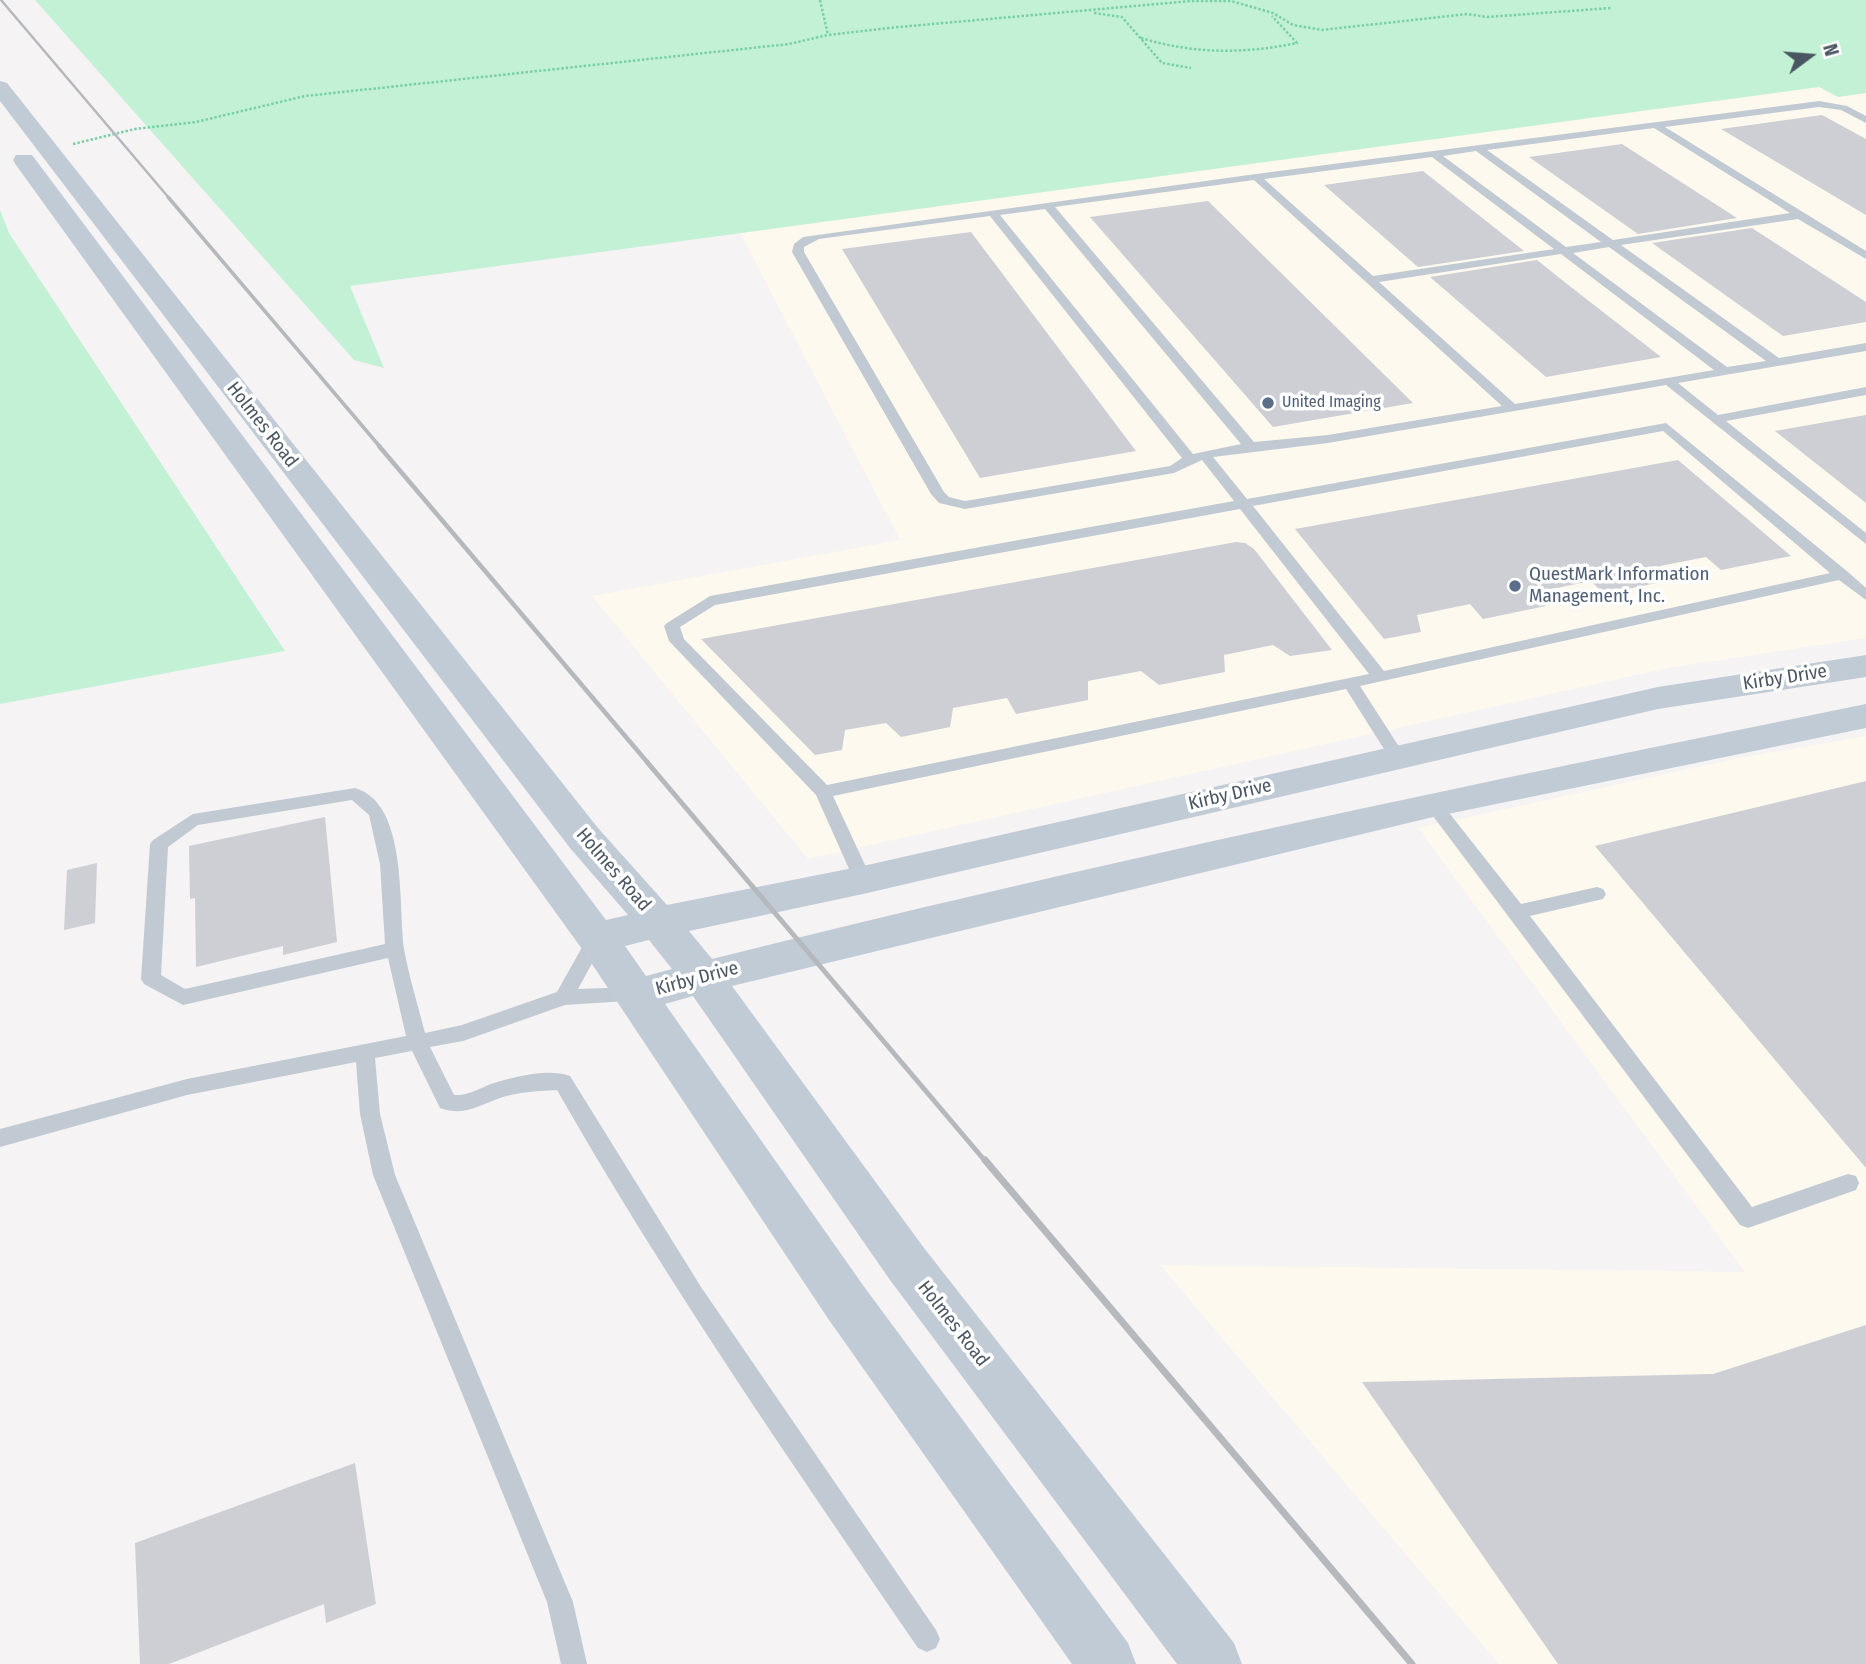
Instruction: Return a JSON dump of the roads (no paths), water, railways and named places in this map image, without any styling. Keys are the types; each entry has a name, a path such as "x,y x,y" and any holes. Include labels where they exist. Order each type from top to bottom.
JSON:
{"main road":[{"name":"Holmes Road","path":"0,87 584,838 703,978 907,1264 1213,1664"},
{"name":"Holmes Road","path":"0,127 597,938 847,1304 1107,1664"},
{"name":"Kirby Drive","path":"597,938 658,922 863,880 1658,698 1866,666"},
{"name":"Kirby Drive","path":"635,995 845,941 1433,804 1866,716"},
{"path":"1397,756 1433,804"}],"lane":[{"path":"1866,105 1844,108 1819,104 1654,124 819,236 807,239 798,246 798,251 938,494 944,500 965,505 1174,469 1189,458 1205,455 1322,440 1866,347"},
{"path":"1844,108 1866,120"},
{"path":"1654,124 1866,256"},
{"path":"1478,148 1776,362"},
{"path":"1434,154 1724,372"},
{"path":"1256,177 1512,408"},
{"path":"1048,206 1251,447"},
{"path":"993,213 1189,458"},
{"path":"1370,280 1801,215"},
{"path":"1668,381 1866,540"},
{"path":"1715,419 1866,391"},
{"path":"863,880 822,792 677,641 672,626 686,614 710,601 1666,427 1866,596"},
{"path":"1205,455 1380,677"},
{"path":"822,792 1380,677 1843,575"},
{"path":"1350,683 1397,756"},
{"path":"395,949 183,997 151,979 159,844 193,820 355,794 377,812 389,863 395,949 417,1042 447,1102 464,1107 500,1090 536,1082 563,1082 744,1372 927,1639"},
{"path":"1433,804 1748,1218 1848,1183"},
{"path":"1517,912 1597,894"},
{"path":"564,997 597,938"},
{"path":"0,1138 187,1087 463,1033 564,997 635,995"},
{"path":"365,1052 370,1114 384,1175 560,1602 574,1664"}],"railway":[{"path":"1,0 169,198"},
{"path":"168,197 381,448"},
{"path":"379,446 648,763"},
{"path":"647,762 986,1162"},
{"path":"985,1160 1412,1664"}],"place":[{"name":"United Imaging","path":"1268,403"},
{"name":"QuestMark Information Management, Inc.","path":"1515,586"}]}
